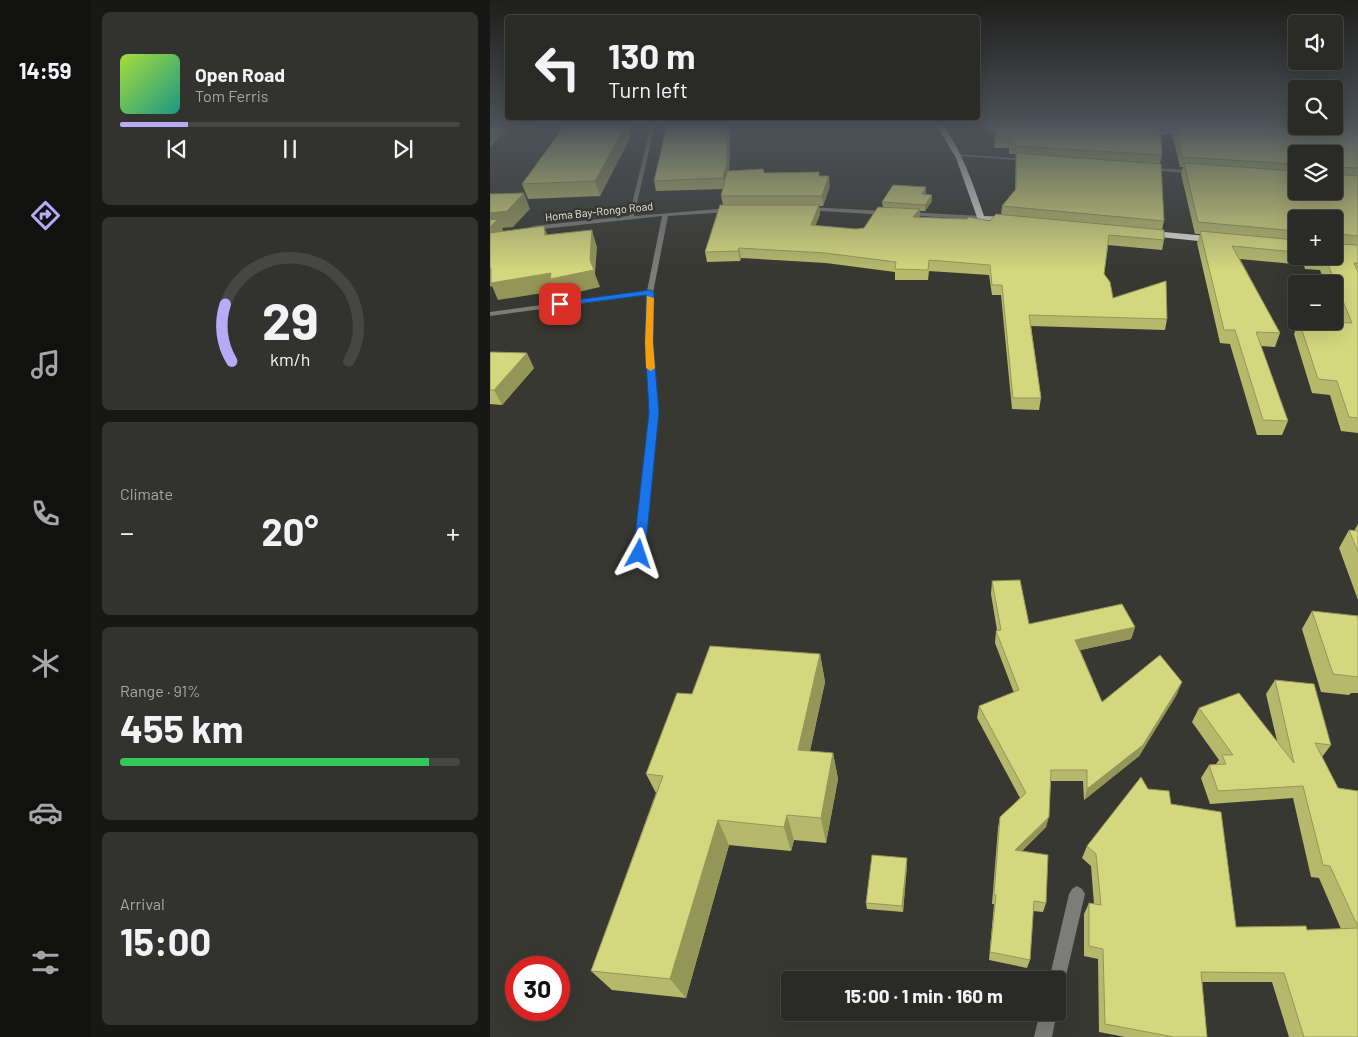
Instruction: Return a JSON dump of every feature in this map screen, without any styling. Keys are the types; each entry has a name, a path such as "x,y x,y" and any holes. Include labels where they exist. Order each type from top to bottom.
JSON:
{"highway":[{"path":"967,173 981,218 1020,221"},
{"path":"1129,232 1227,241"}],"street":[{"path":"631,218 642,173"},
{"path":"796,209 893,213"},
{"name":"Homa Bay-Rongo Road","path":"528,229 665,214 740,210"},
{"path":"639,554 654,412 649,342 650,292 665,214"},
{"path":"903,214 981,218"},
{"path":"490,314 650,292"},
{"path":"1058,971 1077,894"},
{"path":"1043,1037 1047,1021"}],"building":[{"path":"530,173 599,173 595,181 522,184"},
{"path":"656,173 724,173 723,178 654,181"},
{"path":"726,173 819,173 819,176 829,176 822,196 721,196"},
{"path":"1016,173 1161,173 1164,221 1002,206 1016,189"},
{"path":"1186,173 1288,173 1288,200 1343,200 1343,175 1358,176 1358,236 1343,234 1343,210 1288,210 1288,230 1198,222"},
{"path":"893,185 926,187 922,194 932,195 925,205 882,202"},
{"path":"524,193 507,211 490,213 490,194"},
{"path":"720,205 819,205 811,225 856,229 864,228 878,207 920,209 913,217 967,219 969,217 990,221 996,214 1164,230 1164,240 1109,235 1104,274 1110,282 1113,298 1166,281 1167,319 1029,315 1041,398 1013,398 1002,285 992,285 990,265 929,260 928,270 895,269 896,262 825,253 739,248 738,251 705,252"},
{"path":"498,219 490,227 490,220"},
{"path":"544,226 545,235 592,230 590,260 594,270 550,279 551,273 491,283 490,233"},
{"path":"1200,231 1288,239 1288,251 1232,246 1280,333 1256,332 1288,421 1263,420 1235,330 1224,330"},
{"path":"1343,244 1358,245 1358,263 1354,263 1358,272 1358,418 1349,417 1337,381 1318,379 1302,330 1343,330 1343,323 1352,323 1343,301 1343,275 1332,275 1328,265 1343,265"},
{"path":"491,352 527,353 494,390 490,390"},
{"path":"1349,530 1358,531 1358,552"},
{"path":"1020,580 1029,624 1122,604 1135,627 1075,640 1102,702 1160,655 1182,682 1143,745 1087,789 1087,770 1051,770 1049,817 1015,850 1048,855 1046,903 1034,901 1030,960 990,952 996,895 994,895 1000,817 1026,793 979,706 1019,690 996,631 1001,630 992,581"},
{"path":"1312,611 1358,616 1358,677 1333,674"},
{"path":"710,646 820,654 798,750 833,753 821,818 787,815 784,827 718,820 670,979 591,971 663,776 646,774 677,693 692,694"},
{"path":"1275,680 1314,684 1331,745 1315,743 1338,788 1358,791 1358,927 1330,866 1323,865 1303,786 1218,791 1209,765 1226,764 1222,755 1233,755 1199,708 1239,693 1294,763"},
{"path":"1141,777 1148,789 1169,791 1171,804 1221,812 1236,927 1306,926 1307,930 1358,928 1358,1037 1304,1037 1284,973 1201,972 1207,1037 1174,1037 1105,1024 1103,949 1089,946 1089,903 1101,905 1096,854 1087,846"},
{"path":"872,855 907,858 902,906 866,903"}],"slow traffic":[{"path":"650,298 649,342 651,368"}],"route":[{"path":"560,304 650,292 649,342 654,412 639,554"}]}
